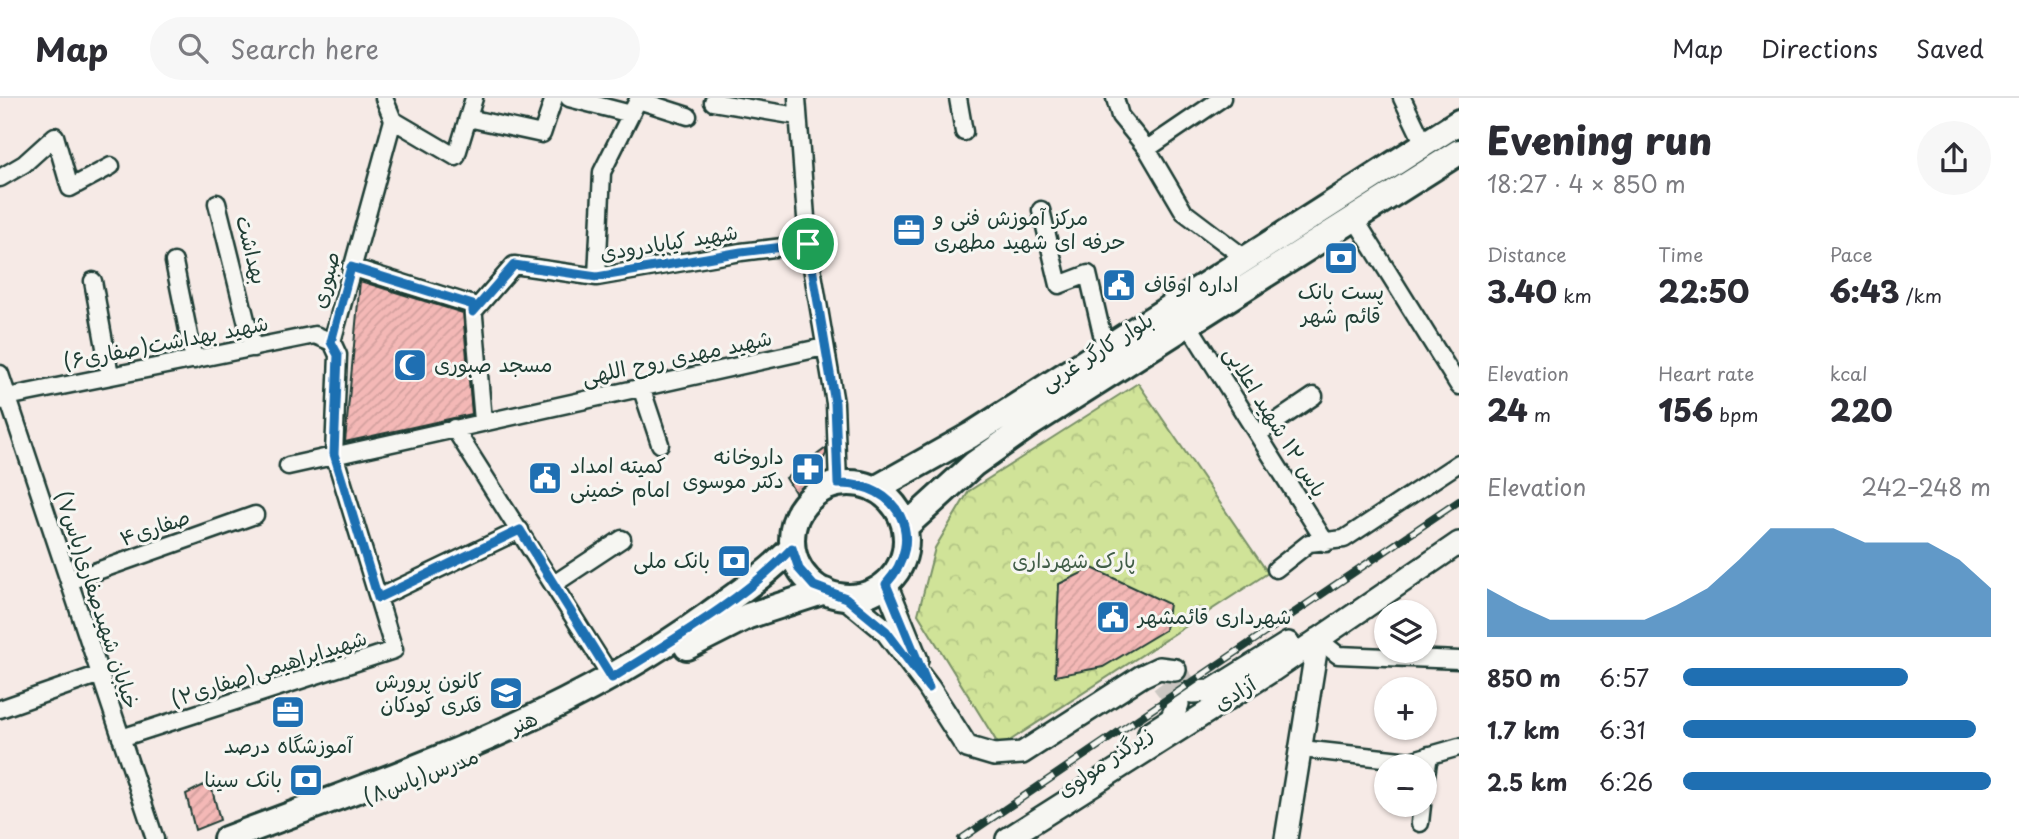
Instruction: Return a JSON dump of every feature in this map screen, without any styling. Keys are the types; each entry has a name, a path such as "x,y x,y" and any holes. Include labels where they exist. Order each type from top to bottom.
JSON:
{"main road":[{"name":"بلوار کارگر غربی","path":"875,489 971,435 1459,122"},
{"name":"بلوار کارگر غربی","path":"905,527 974,464 1118,368 1459,152"},
{"path":"1105,347 1118,368"},
{"path":"857,483 875,489 890,501 905,527 904,554 895,574 886,584 836,595 814,586 799,569 792,548 792,530 797,514 807,500 821,490 838,484 857,483"},
{"name":"هنر","path":"226,839 489,738 612,678 685,632 772,568 792,548"},
{"name":"مدرس(یاس۸)","path":"256,839 360,802 547,726 692,644 748,616 836,595"}],"street":[{"path":"384,98 393,120 456,158 474,98"},
{"path":"468,118 541,134 554,98"},
{"path":"569,98 631,114"},
{"path":"715,98 713,102 797,116"},
{"path":"797,98 808,244 835,403 838,484"},
{"path":"958,98 964,132"},
{"path":"1115,98 1120,116 1147,149 1184,212 1247,259"},
{"path":"1147,149 1222,98"},
{"path":"1402,98 1424,144"},
{"path":"597,277 602,172 638,100 688,116"},
{"name":"صبوری","path":"334,454 338,355 331,342 393,120"},
{"path":"0,178 24,164 55,136 71,188 111,166"},
{"name":"بهداشت","path":"218,203 253,348"},
{"path":"1041,210 1059,285 1088,274 1105,347"},
{"path":"1354,219 1459,386"},
{"name":"شهید کیابادرودی","path":"473,312 514,265 597,277 741,252 808,244"},
{"path":"174,262 194,360"},
{"path":"351,267 473,305 483,421"},
{"path":"93,281 110,375"},
{"name":"یاس ۱۲ شهید اعلایی","path":"1188,324 1326,543"},
{"name":"شهید بهداشت(صفاری۶)","path":"4,399 110,375 315,335 331,342"},
{"name":"شهید مهدی روح اللهی","path":"288,466 824,347"},
{"name":"خیابان شهیدصفاری(یاس۷)","path":"0,374 4,399 69,581 155,839"},
{"path":"640,387 660,444"},
{"path":"1258,434 1314,396"},
{"path":"454,428 612,678"},
{"name":"شهیدابراهیمی(صفاری۲)","path":"121,738 394,650 334,454"},
{"path":"1276,569 1309,543 1344,539 1459,463"},
{"name":"صفاری۴","path":"69,581 255,515"},
{"path":"378,598 520,530"},
{"path":"554,584 622,539"},
{"name":"آزادی","path":"1007,839 1036,831 1459,543"},
{"path":"886,584 929,688"},
{"path":"836,595 886,631 929,688 967,747 994,755 1022,753 1159,677"},
{"path":"1318,639 1338,655 1459,660"},
{"path":"1286,839 1318,639"},
{"name":"زیرگذر مولوی","path":"1036,831 1041,805 1171,719 1185,698 1211,691 1289,643 1318,639"},
{"path":"0,709 100,674"},
{"path":"1433,754 1459,747"},
{"path":"1302,749 1374,757"},
{"path":"1420,823 1421,817"}],"green space":[{"name":"پارک شهرداری","path":"1138,383 1268,573 1000,747 918,614 935,548 969,491"}],"building":[{"name":"مسجد صبوری","path":"360,281 463,313 472,414 345,442"},
{"name":"داروخانه دکتر موسوی","path":"826,448 826,454 801,502 786,478"},
{"name":"شهرداری قائمشهر","path":"1092,568 1169,604 1165,630 1103,667 1055,676 1059,584"},
{"path":"210,782 220,820 195,830 186,794"}],"tunnel":[{"path":"1175,670 1192,692"},
{"path":"1162,683 1178,704"}],"railway":[{"path":"961,839 1459,501"}],"place":[{"name":"مرکز آموزش فنی و حرفه ای شهید مطهری","path":"909,230"},
{"name":"پست بانک قائم شهر","path":"1341,258"},
{"name":"اداره اوقاف","path":"1119,285"},
{"name":"مسجد صبوری","path":"410,365"},
{"name":"داروخانه دکتر موسوی","path":"808,469"},
{"name":"کمیته امداد امام خمینی","path":"545,478"},
{"name":"بانک ملی","path":"734,561"},
{"name":"شهرداری قائمشهر","path":"1113,617"},
{"name":"کانون پرورش فکری کودکان","path":"506,693"},
{"name":"آموزشگاه درصد","path":"288,712"},
{"name":"بانک سینا","path":"306,780"}],"route":[{"path":"808,244 835,403 838,484 857,483 875,489 890,501 901,516 906,534 904,554 895,574 886,584 929,688 886,631 846,598 834,596 814,586 799,569 792,548 772,568 685,632 612,678 520,530 378,598 334,454 338,355 331,342 351,267 473,305 473,312 514,265 597,277 741,252 808,244"}]}
